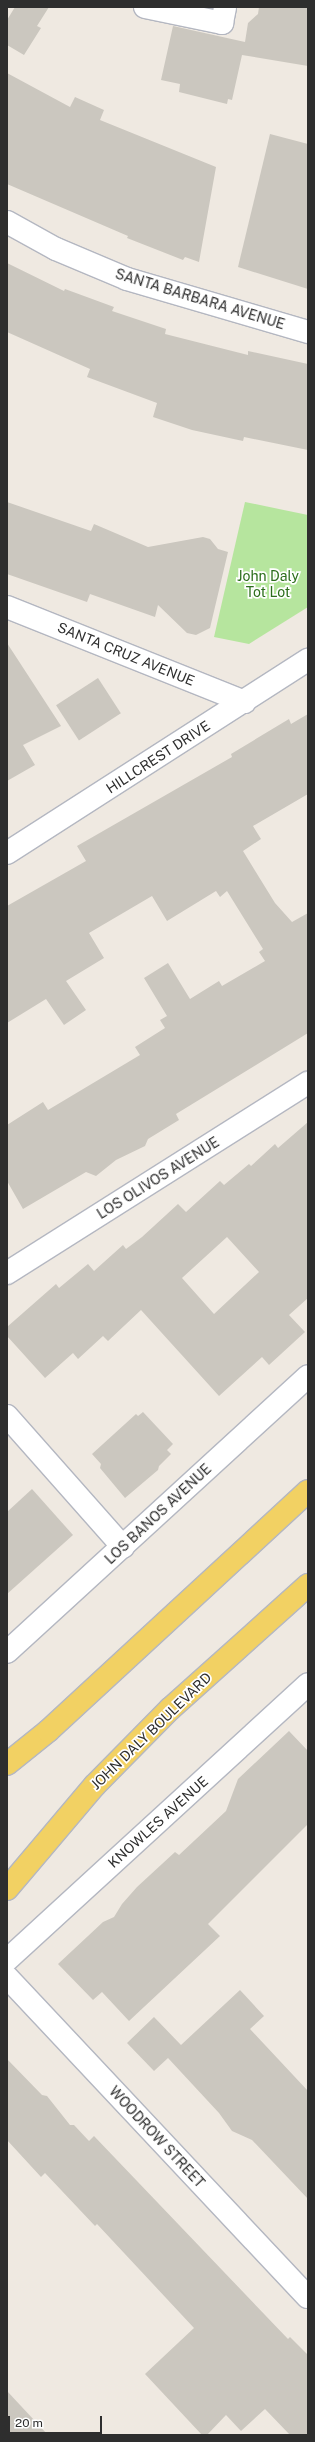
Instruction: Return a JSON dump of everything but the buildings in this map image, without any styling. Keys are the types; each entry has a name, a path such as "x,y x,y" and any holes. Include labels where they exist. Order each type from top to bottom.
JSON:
{"main road":[{"path":"7,1764 48,1731 308,1491"},
{"name":"JOHN DALY BOULEVARD","path":"7,1889 101,1779 170,1709 308,1584"}],"street":[{"path":"145,7 222,23 225,7"},
{"name":"SANTA BARBARA AVENUE","path":"7,222 56,249 127,279 308,332"},
{"name":"SANTA CRUZ AVENUE","path":"7,607 245,702"},
{"name":"HILLCREST DRIVE","path":"7,853 245,702 308,660"},
{"name":"LOS OLIVOS AVENUE","path":"7,1273 308,1083"},
{"name":"LOS BANOS AVENUE","path":"7,1652 308,1376"},
{"path":"7,1416 123,1547"},
{"name":"KNOWLES AVENUE","path":"7,1960 308,1684"},
{"name":"WOODROW STREET","path":"7,1977 308,2298"}],"green space":[{"name":"John Daly Tot Lot","path":"245,502 308,515 308,607 249,644 214,637"}]}
